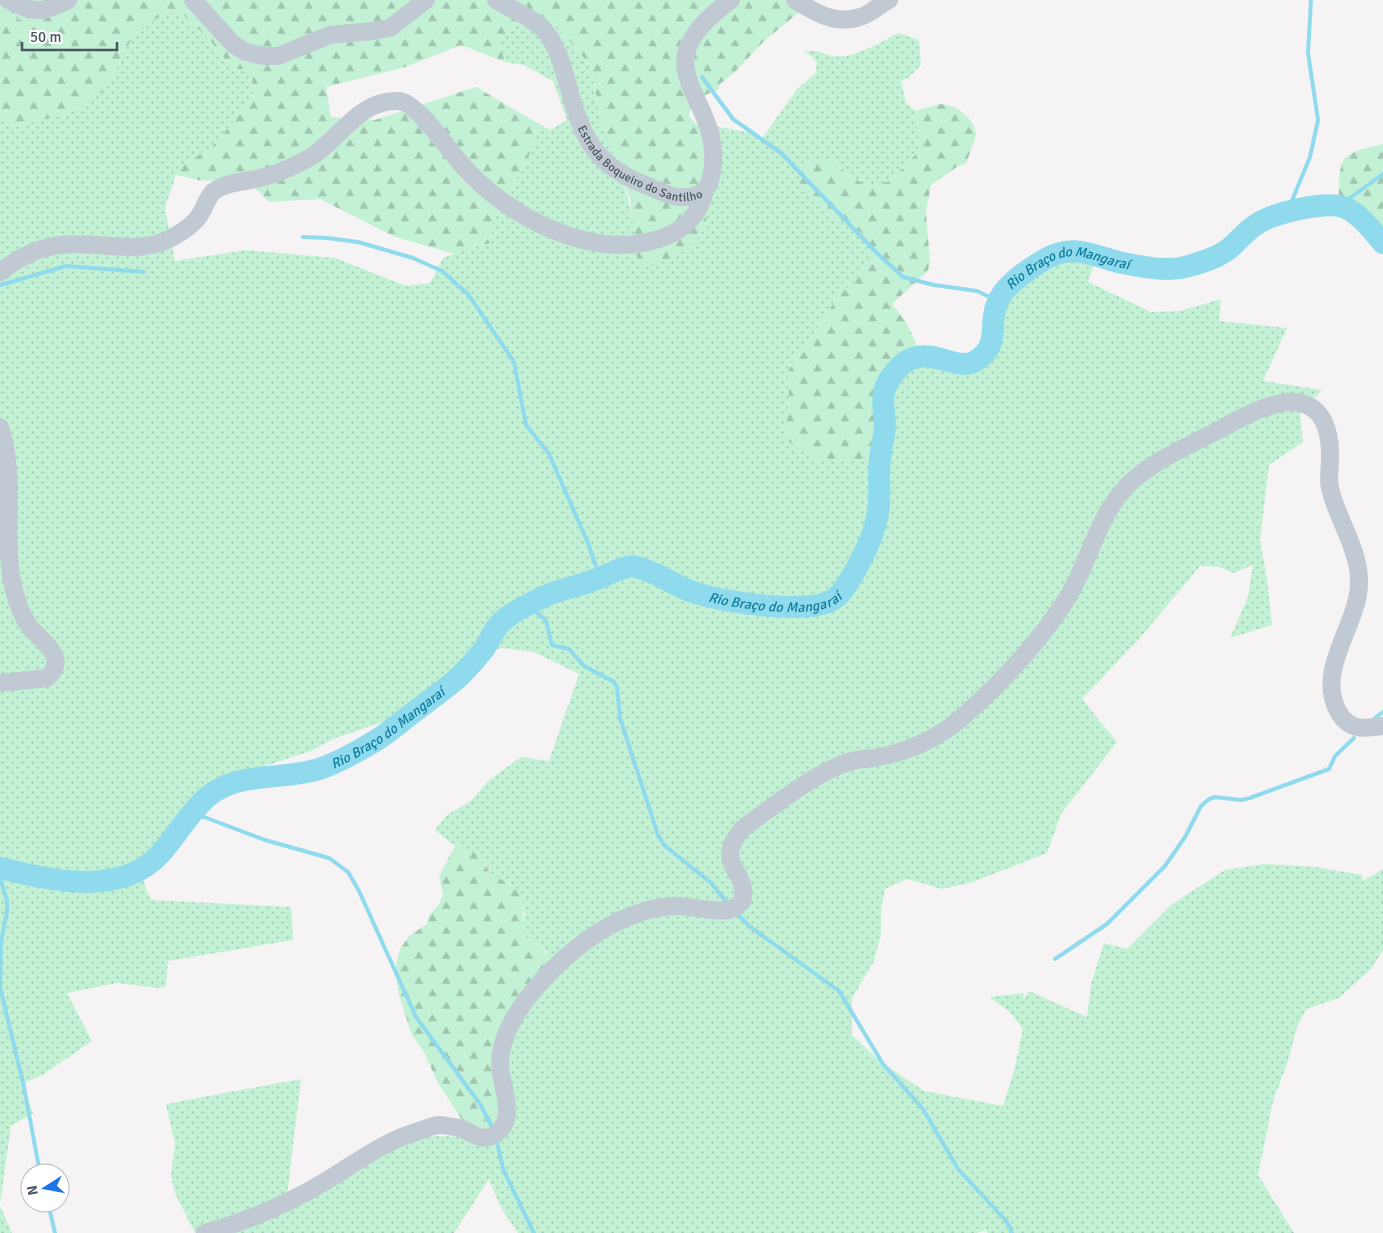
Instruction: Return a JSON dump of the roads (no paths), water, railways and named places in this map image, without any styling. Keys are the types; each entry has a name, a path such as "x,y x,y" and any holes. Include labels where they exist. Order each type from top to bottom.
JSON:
{"street":[{"path":"8,0 26,10 36,11 68,0"},
{"path":"193,0 232,44 246,52 264,56 278,56 330,35 390,28 426,0"},
{"name":"Estrada Boqueiro do Santilho","path":"496,0 544,29 558,50 575,116 587,140 602,158 620,173 673,197 691,198 706,190 711,179 713,164 712,136 708,120 689,87 685,68 687,50 692,36 716,11 731,0"},
{"path":"795,0 817,14 839,20 854,19 889,0"},
{"path":"0,272 24,257 61,245 142,247 158,244 192,224 212,192 224,186 251,180 296,165 318,150 358,114 383,102 402,101 417,110 464,168 488,192 508,207 531,221 579,239 602,243 628,243 648,242 665,237 682,228 695,216 702,205 706,190"},
{"path":"205,1233 244,1222 280,1206 325,1182 393,1140 407,1134 438,1125 461,1129 475,1137 487,1138 500,1130 507,1116 500,1064 504,1041 515,1017 534,988 560,963 584,943 615,924 644,911 671,906 694,906 730,910 742,902 745,892 729,855 731,841 742,829 830,770 846,762 909,750 929,742 958,720 1020,659 1048,626 1066,600 1104,520 1125,488 1140,474 1168,456 1270,406 1290,402 1306,404 1317,409 1326,423 1330,448 1330,490 1356,559 1360,585 1338,651 1333,672 1333,692 1337,710 1346,722 1354,728 1383,726"},
{"path":"0,428 6,444 8,468 8,553 15,595 28,624 55,655 56,664 53,672 47,678 0,682"}],"waterway":[{"path":"1288,210 1310,157 1318,120 1308,53 1311,0"},
{"path":"702,77 733,119 781,153 878,254 903,277 934,285 977,291 998,301"},
{"path":"1339,206 1383,174"},
{"name":"Rio Braço do Mangaraí","path":"0,868 63,881 85,882 106,881 126,876 145,867 161,853 193,812 214,792 226,786 252,779 319,769 354,753 386,734 455,680 484,649 502,621 513,613 549,594 598,579 629,566 658,575 693,592 723,600 786,607 822,604 834,599 846,586 859,563 871,539 876,522 879,504 879,465 885,428 884,391 889,380 901,365 913,358 924,356 967,364 977,360 984,354 992,341 993,319 997,304 1004,291 1022,274 1053,256 1071,251 1089,253 1118,262 1141,266 1165,269 1180,268 1200,263 1219,255 1230,248 1253,226 1265,220 1286,212 1324,206 1343,207 1355,213 1383,243"},
{"path":"303,237 358,242 413,258 442,271 468,294 514,362 526,425 549,454 588,543 600,578"},
{"path":"0,285 66,266 144,272"},
{"path":"529,605 546,621 552,645 569,649 584,666 614,682 617,687 620,718 658,835 664,845 710,882 729,905"},
{"path":"1375,718 1383,712"},
{"path":"1055,959 1107,924 1165,866 1185,837 1201,806 1209,799 1215,797 1241,800 1250,798 1329,769 1335,756 1354,738"},
{"path":"192,815 204,817 265,840 329,858 348,872 359,891 416,1017 480,1104 493,1129"},
{"path":"0,877 7,901 1,942 0,987 24,1087 38,1163"},
{"path":"736,912 749,926 839,991 883,1064 923,1109 958,1169 1006,1221 1011,1229 1011,1233"},
{"path":"496,1138 503,1169 534,1233"},
{"path":"50,1213 55,1233"}]}
